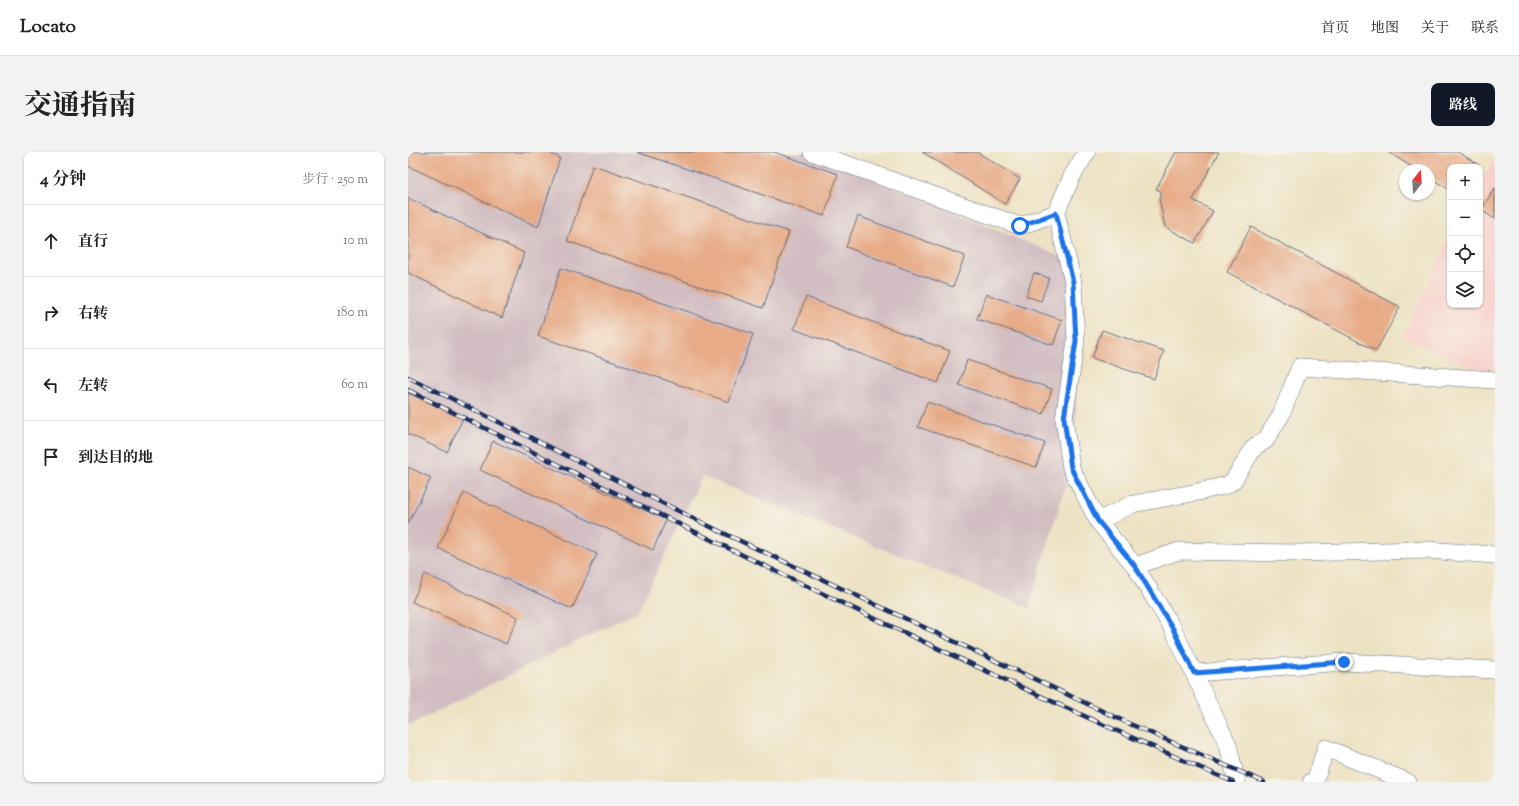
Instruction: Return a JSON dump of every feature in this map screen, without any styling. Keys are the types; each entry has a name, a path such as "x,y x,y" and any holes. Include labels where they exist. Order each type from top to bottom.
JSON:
{"street":[{"path":"812,152 1020,226 1056,213"},
{"path":"1087,152 1072,176 1056,213 1073,282 1076,341 1064,418 1071,468 1098,521 1135,566 1173,629 1228,745 1242,781"},
{"path":"1098,521 1133,504 1198,492 1227,485 1234,481 1255,446 1265,441 1277,421 1300,367 1495,380"},
{"path":"1135,566 1179,551 1296,554 1426,550 1495,555"},
{"path":"1194,673 1344,662 1495,670"},
{"path":"1311,782 1314,781 1326,748 1408,782"}],"shaded area":[{"path":"408,152 809,152 1082,265 1074,456 1029,608 702,476 638,611 408,726"},
{"path":"1495,160 1495,370 1472,368 1403,337 1447,242 1447,308 1483,308 1483,179"}],"building":[{"path":"408,152 548,152 560,158 538,227 408,166"},
{"path":"637,152 774,152 838,174 824,216"},
{"path":"922,152 977,152 1020,179 1005,204"},
{"path":"1176,152 1219,152 1193,200 1213,211 1195,243 1165,227 1159,198 1162,192 1156,189"},
{"path":"1388,152 1458,152 1477,164 1447,164 1447,188 1435,181 1435,164 1407,164"},
{"path":"593,165 789,232 763,308 567,241"},
{"path":"1495,188 1495,219 1483,211 1483,207"},
{"path":"408,198 524,253 502,318 408,273"},
{"path":"858,216 965,256 953,287 846,247"},
{"path":"1251,227 1400,307 1376,351 1227,272"},
{"path":"561,268 753,334 729,402 538,336"},
{"path":"1034,273 1049,278 1041,301 1026,296"},
{"path":"986,294 1062,320 1053,345 977,319"},
{"path":"806,297 950,351 938,383 794,329"},
{"path":"1102,330 1164,351 1154,379 1092,358"},
{"path":"967,360 1052,389 1043,414 959,385"},
{"path":"408,393 463,418 447,452 408,434"},
{"path":"927,402 1045,443 1036,467 918,427"},
{"path":"493,441 666,520 653,550 480,470"},
{"path":"408,467 431,478 408,524"},
{"path":"464,493 597,554 572,609 438,548"},
{"path":"425,574 518,617 506,644 412,602"}],"railway":[{"path":"408,377 717,530 1130,724 1264,782"},
{"path":"408,390 715,542 921,641 1233,782"}],"route":[{"path":"1020,226 1056,213 1073,282 1076,341 1064,418 1071,468 1098,521 1135,566 1173,629 1194,673 1344,662"}]}
